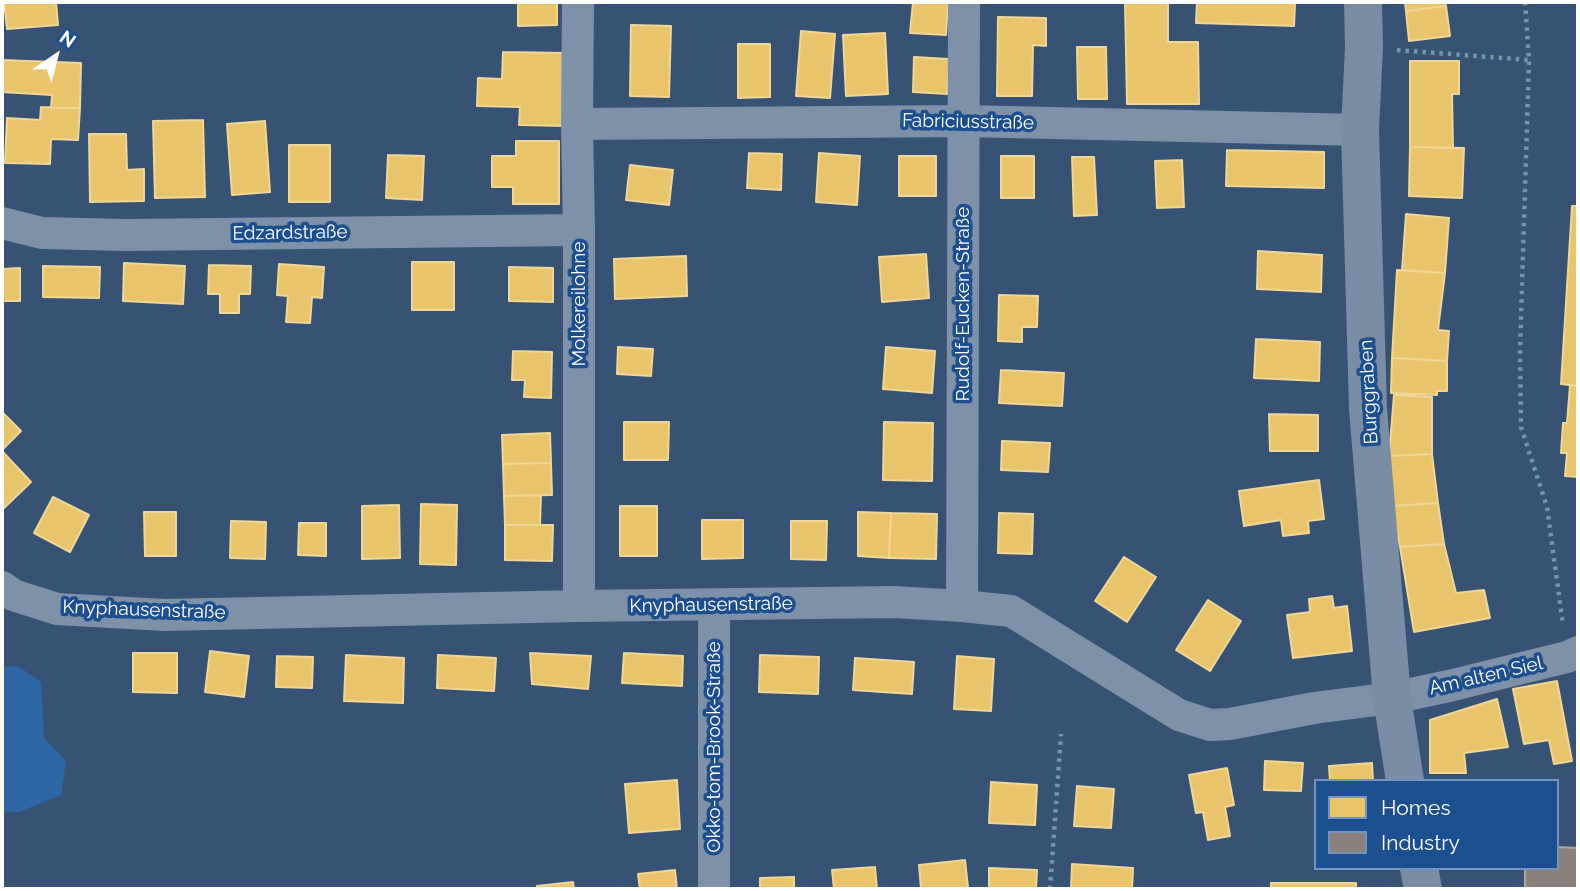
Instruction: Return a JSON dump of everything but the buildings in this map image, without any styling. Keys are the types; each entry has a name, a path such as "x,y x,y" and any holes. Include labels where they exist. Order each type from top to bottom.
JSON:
{"main road":[{"name":"Burggraben","path":"1363,2 1360,130 1368,409 1392,698 1405,779"},
{"path":"1419,870 1423,889"}],"street":[{"name":"Molkereilohne","path":"578,2 579,606"},
{"name":"Rudolf-Eucken-Straße","path":"962,606 964,2"},
{"name":"Fabriciusstraße","path":"577,124 964,121 1360,130"},
{"name":"Edzardstraße","path":"2,223 42,233 579,230"},
{"name":"Knyphausenstraße","path":"6,596 57,609 165,615 894,602 962,606 1011,611 1180,715 1210,725 1392,698"},
{"name":"Okko-tom-Brook-Straße","path":"714,605 714,889"},
{"name":"Am alten Siel","path":"1392,698 1573,654"}],"path":[{"path":"1525,2 1529,60 1520,352 1521,428 1547,507 1573,654"},
{"path":"1364,47 1529,60"},
{"path":"1050,889 1061,734"}],"shaded area":[{"path":"18,666 41,682 44,738 66,761 61,795 19,812 2,813 2,667"}]}
